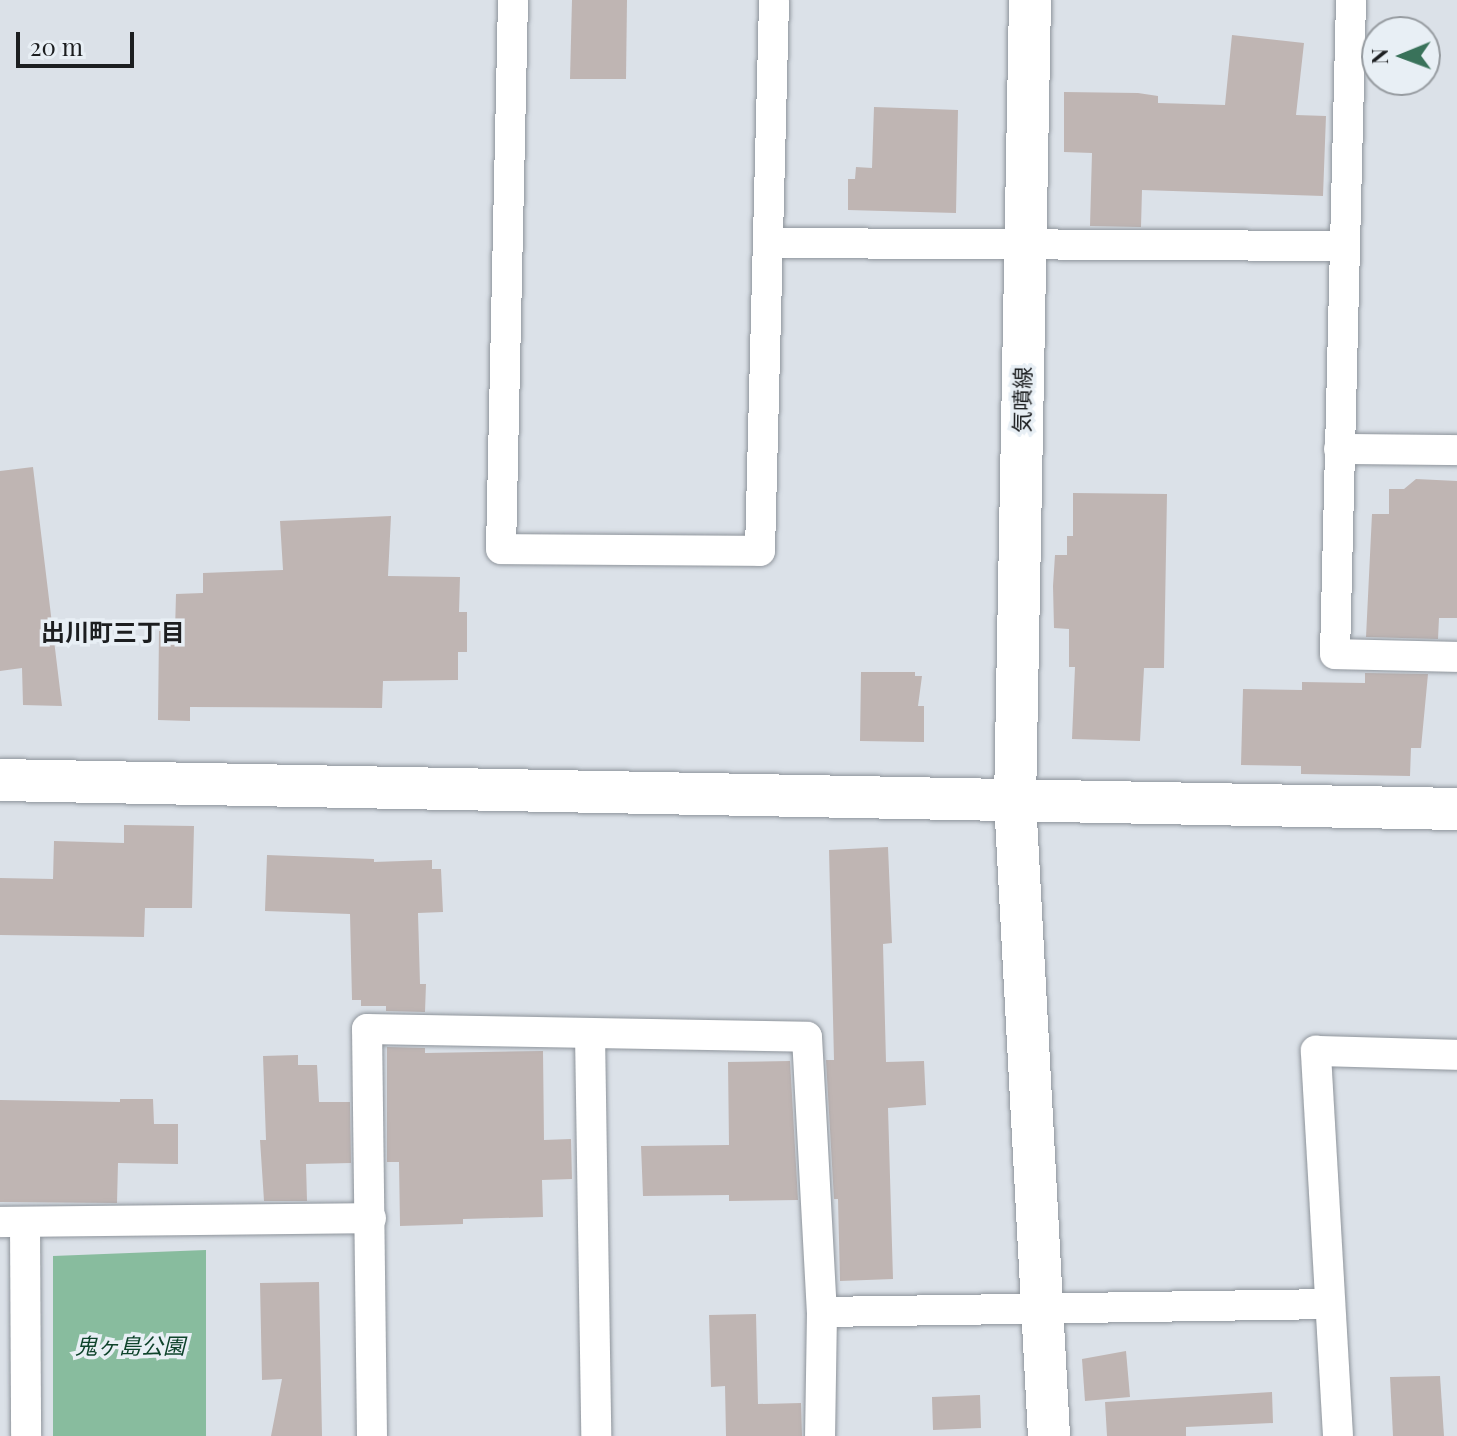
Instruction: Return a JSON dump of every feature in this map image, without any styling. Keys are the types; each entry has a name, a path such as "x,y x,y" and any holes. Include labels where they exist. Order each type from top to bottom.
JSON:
{"street":[{"path":"513,0 501,549 760,551 774,0"},
{"name":"気噴線","path":"1030,0 1015,800 1049,1436"},
{"path":"1351,0 1335,654 1457,657"},
{"path":"770,243 1345,246"},
{"path":"1339,449 1457,450"},
{"path":"0,780 1457,809"},
{"path":"372,1436 367,1029 807,1037 822,1312 820,1436"},
{"path":"590,1034 596,1436"},
{"path":"1338,1436 1316,1051 1457,1055"},
{"path":"26,1436 13,1222 371,1218"},
{"path":"822,1312 1330,1304"}],"green space":[{"name":"鬼ヶ島公園","path":"206,1250 206,1436 53,1436 53,1256"}],"building":[{"path":"572,0 627,0 626,79 570,79"},
{"path":"1232,35 1304,43 1296,115 1326,116 1323,196 1142,190 1141,227 1090,226 1092,153 1064,152 1064,92 1138,93 1158,96 1158,103 1225,105"},
{"path":"874,107 958,110 956,213 848,210 848,179 855,179 856,167 872,168"},
{"path":"33,467 62,706 23,705 22,668 0,671 0,471"},
{"path":"1416,479 1457,481 1457,618 1439,618 1438,639 1366,637 1372,514 1389,514 1389,489 1404,489"},
{"path":"1073,493 1167,494 1164,668 1144,668 1140,741 1072,739 1075,667 1069,667 1069,629 1054,628 1053,586 1055,555 1067,555 1067,536 1073,536"},
{"path":"391,516 388,576 460,577 459,612 467,612 467,652 458,652 458,680 383,681 382,708 190,707 190,721 158,720 159,631 175,631 176,594 203,593 203,573 283,570 280,521"},
{"path":"861,672 915,672 915,676 922,676 918,706 924,706 924,742 860,741"},
{"path":"1365,673 1428,674 1421,748 1411,748 1410,776 1301,774 1301,766 1241,765 1243,689 1302,690 1302,682 1365,683"},
{"path":"124,825 194,826 192,908 145,908 144,937 0,935 0,878 53,879 54,841 124,843"},
{"path":"888,847 892,943 883,944 886,1062 924,1061 926,1105 888,1108 893,1279 840,1281 838,1199 834,1199 826,1060 834,1060 829,850"},
{"path":"267,855 374,859 374,862 432,860 432,869 441,869 443,912 418,913 420,984 426,984 425,1012 386,1011 386,1006 361,1006 361,1000 352,1000 350,914 265,911"},
{"path":"387,1047 425,1048 425,1053 543,1051 544,1140 571,1139 572,1179 542,1180 543,1217 463,1219 463,1224 400,1226 399,1162 387,1162"},
{"path":"298,1055 298,1065 317,1065 319,1102 350,1102 351,1163 306,1164 307,1201 264,1201 260,1140 266,1140 263,1056"},
{"path":"790,1061 798,1200 729,1201 729,1195 643,1196 641,1146 729,1145 728,1062"},
{"path":"120,1099 153,1099 154,1124 178,1124 178,1164 118,1163 117,1203 0,1202 0,1100 120,1102"},
{"path":"319,1282 322,1436 271,1436 282,1379 262,1380 260,1283"},
{"path":"756,1314 758,1404 801,1403 802,1436 726,1436 725,1386 711,1387 709,1315"},
{"path":"1126,1351 1130,1397 1085,1401 1082,1359"},
{"path":"1440,1376 1444,1436 1393,1436 1390,1377"},
{"path":"1272,1392 1273,1423 1186,1427 1186,1436 1107,1436 1105,1402"},
{"path":"980,1395 981,1428 933,1430 932,1397"}],"district":[{"name":"出川町三丁目","path":"113,632"}]}
